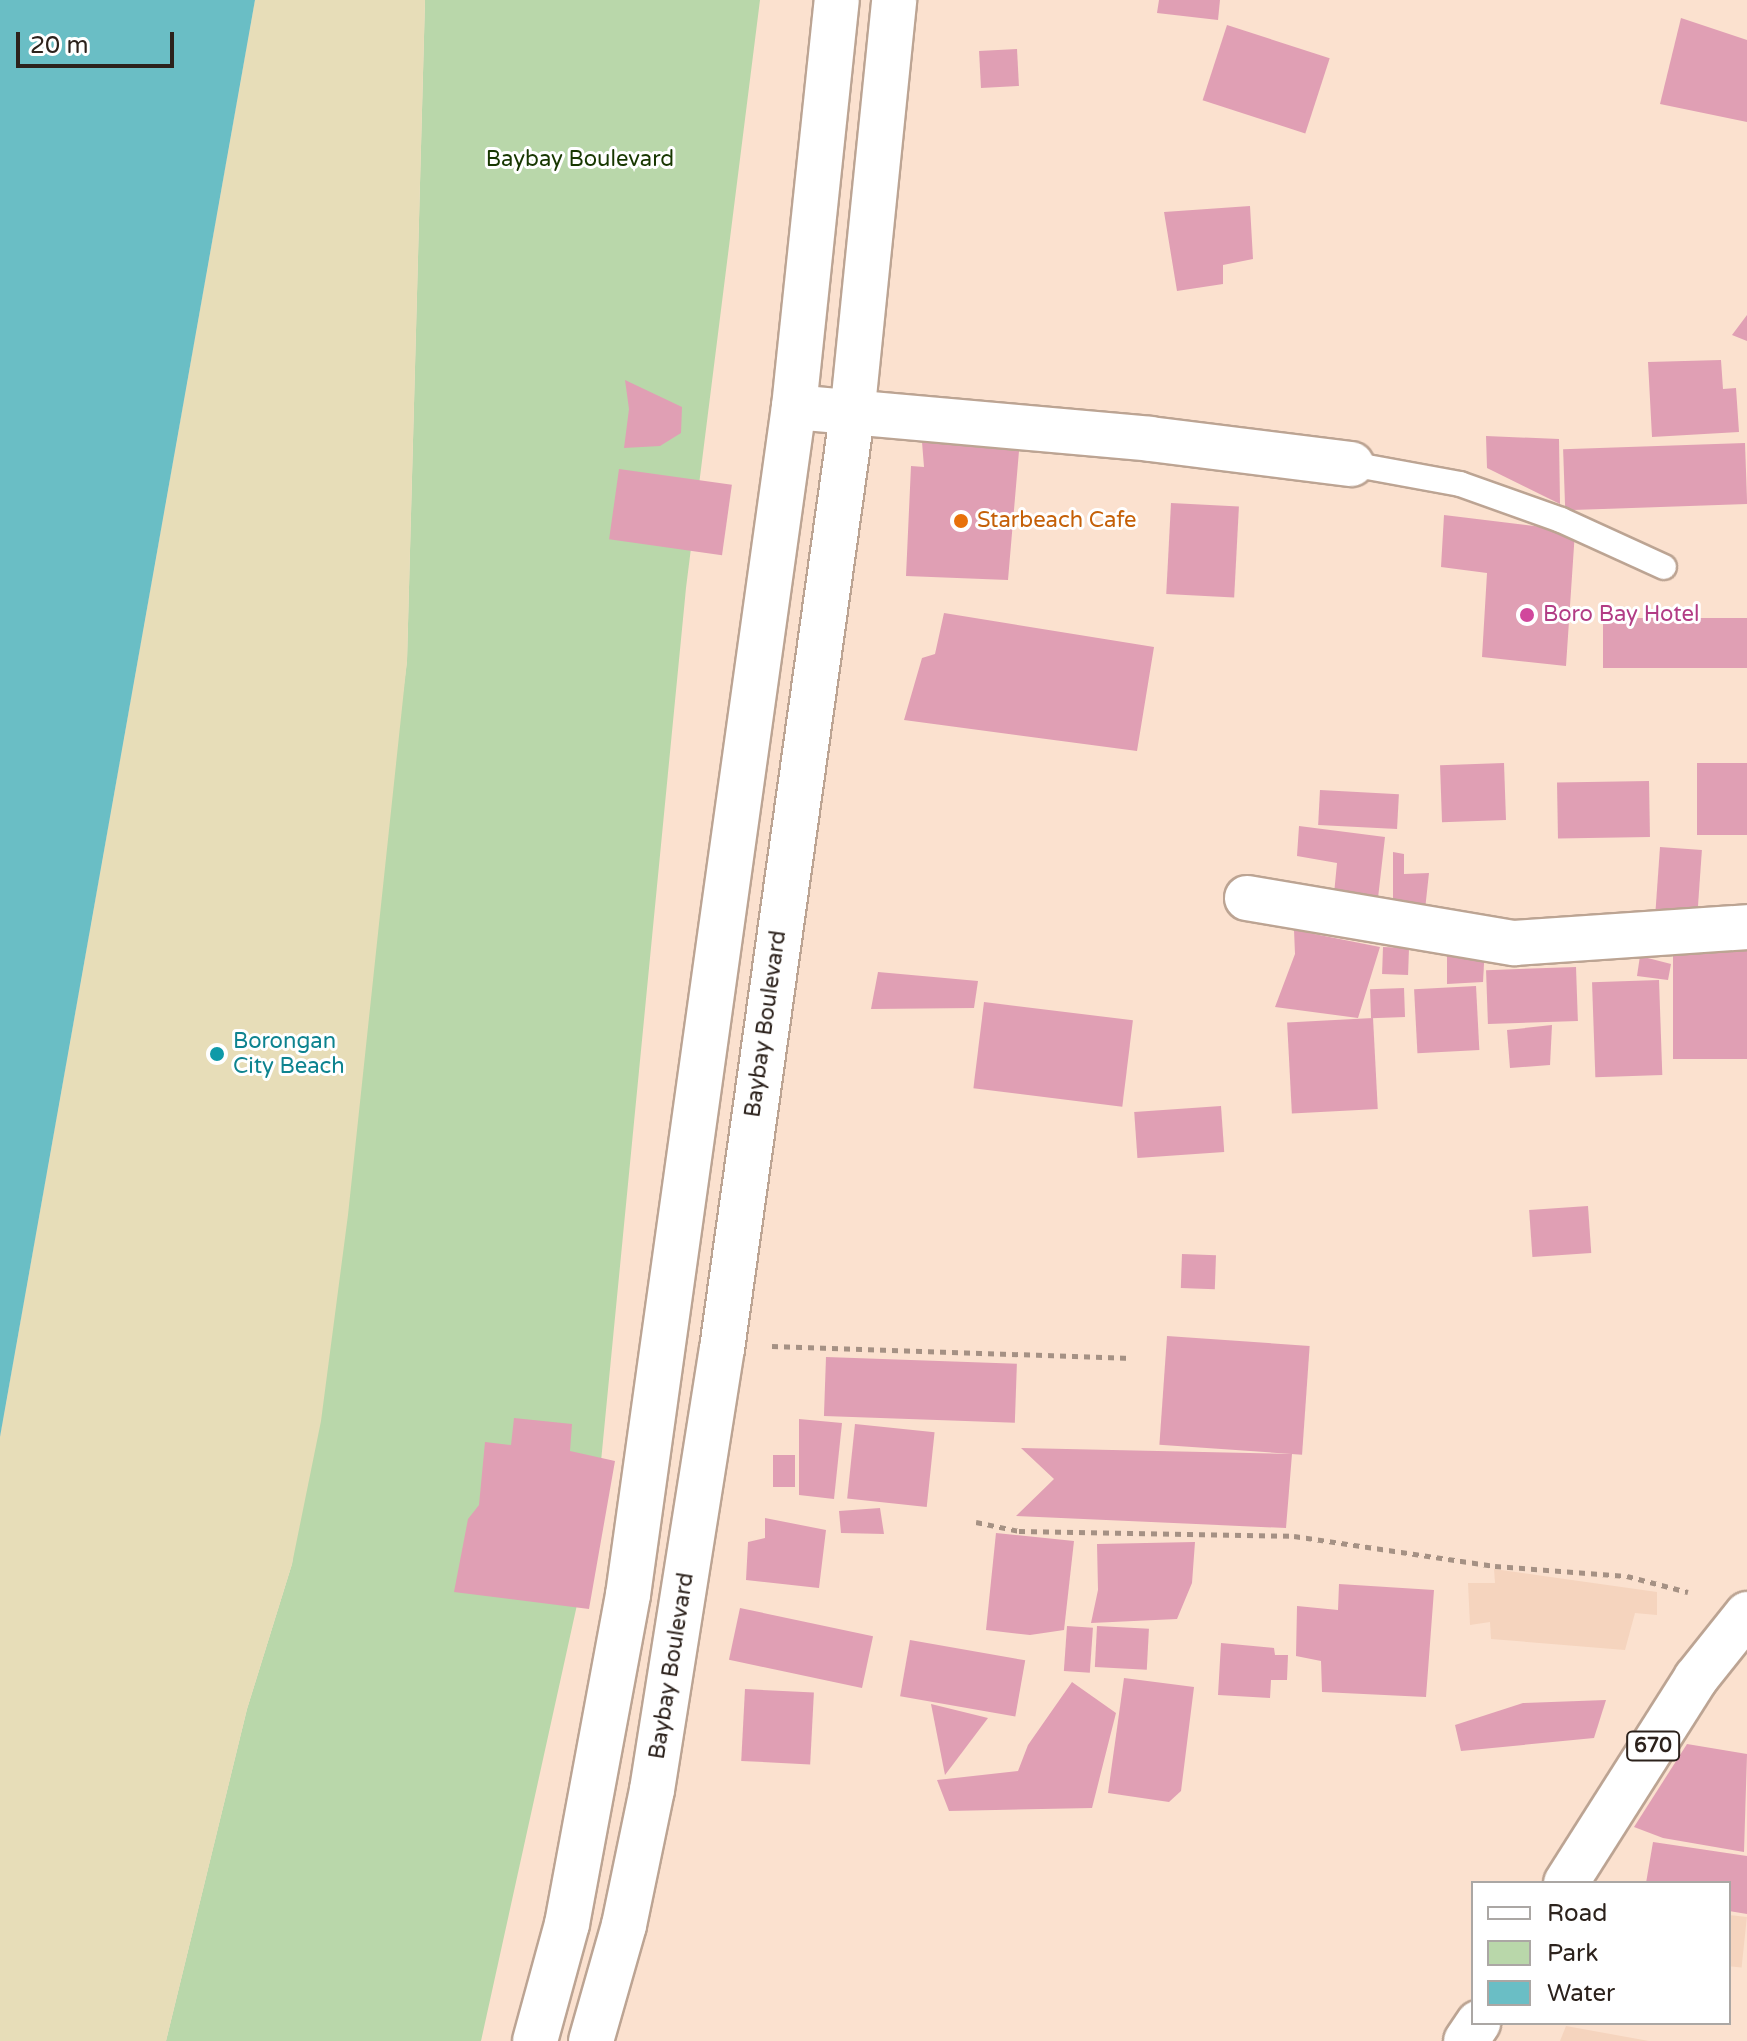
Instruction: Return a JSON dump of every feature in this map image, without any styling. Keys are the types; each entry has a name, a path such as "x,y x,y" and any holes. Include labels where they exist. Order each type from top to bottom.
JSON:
{"street":[{"path":"535,2041 567,1924 628,1595 660,1335 794,407 837,0"},
{"name":"Baybay Boulevard","path":"591,2041 624,1925 652,1790 722,1346 852,416 894,0"},
{"path":"794,407 852,416 1150,439 1351,464"},
{"path":"1247,898 1514,943 1747,927"},
{"path":"660,1335 722,1346"},
{"name":"670","path":"1567,1881 1696,1678 1747,1614"}],"lane":[{"path":"1351,464 1460,484 1561,520 1664,567"}],"path":[{"path":"722,1346 1132,1358"},
{"path":"976,1522 1019,1531 1294,1536 1495,1566 1627,1576 1688,1592"}],"shaded area":[{"path":"1494,1569 1657,1592 1657,1615 1635,1613 1625,1650 1491,1639 1490,1622 1470,1625 1468,1583 1495,1583"},
{"path":"1731,1915 1747,1917 1742,1968 1731,1966"},
{"path":"1566,2026 1649,2041 1560,2041"}],"green space":[{"name":"Baybay Boulevard","path":"425,0 760,0 686,588 595,1523 481,2041 166,2041 247,1709 292,1564 407,661"}],"sand":[{"name":"Borongan City Beach","path":"255,0 425,0 407,661 348,1215 321,1421 292,1564 247,1709 166,2041 0,2041 0,1437"}],"water":[{"path":"0,0 255,0 0,1437"}],"building":[{"path":"1159,0 1220,0 1218,20 1157,13"},
{"path":"1681,18 1747,40 1747,122 1660,104"},
{"path":"1227,25 1330,58 1305,134 1203,100"},
{"path":"1017,49 1019,86 981,88 979,51"},
{"path":"1250,206 1253,259 1223,265 1223,284 1177,291 1164,212"},
{"path":"1747,315 1747,341 1732,335"},
{"path":"1721,360 1723,389 1736,388 1739,432 1652,437 1648,362"},
{"path":"625,380 682,407 681,433 660,446 624,448 629,409"},
{"path":"1486,436 1559,439 1560,504 1487,468"},
{"name":"Starbeach Cafe","path":"922,442 1019,451 1008,580 906,576 911,466 924,467"},
{"path":"1745,443 1747,504 1565,510 1563,449"},
{"path":"619,469 732,485 722,555 609,539"},
{"path":"1171,503 1239,507 1234,597 1166,594"},
{"name":"Boro Bay Hotel","path":"1444,515 1575,531 1566,666 1482,657 1487,573 1441,567"},
{"path":"944,613 1154,647 1137,751 904,720 922,658 935,654"},
{"path":"1603,618 1747,618 1747,668 1603,668"},
{"path":"1504,763 1506,820 1442,822 1440,765"},
{"path":"1697,763 1747,763 1747,835 1697,835"},
{"path":"1649,781 1650,837 1558,839 1557,783"},
{"path":"1320,790 1399,794 1397,829 1318,825"},
{"path":"1299,826 1385,837 1378,898 1334,894 1337,863 1297,856"},
{"path":"1660,847 1702,850 1697,919 1655,916"},
{"path":"1393,852 1404,854 1404,874 1429,873 1424,919 1393,916"},
{"path":"1294,930 1380,947 1358,1018 1275,1007 1295,954"},
{"path":"1485,946 1483,982 1447,984 1447,948"},
{"path":"1383,947 1409,948 1408,975 1382,974"},
{"path":"1673,947 1747,947 1747,1059 1673,1059"},
{"path":"1640,956 1671,964 1668,980 1637,976"},
{"path":"1576,967 1578,1021 1488,1024 1486,970"},
{"path":"878,972 978,981 974,1008 871,1009"},
{"path":"1659,980 1662,1075 1595,1077 1592,982"},
{"path":"1476,986 1479,1050 1417,1053 1414,989"},
{"path":"1404,988 1405,1017 1371,1018 1370,989"},
{"path":"984,1002 1133,1020 1122,1107 973,1088"},
{"path":"1373,1018 1378,1109 1292,1113 1287,1023"},
{"path":"1552,1025 1550,1065 1510,1068 1507,1030"},
{"path":"1221,1106 1224,1152 1137,1158 1134,1112"},
{"path":"1588,1206 1591,1253 1532,1257 1529,1210"},
{"path":"1182,1254 1216,1255 1215,1289 1181,1288"},
{"path":"1167,1336 1310,1346 1302,1455 1159,1445"},
{"path":"826,1357 1017,1364 1015,1423 824,1416"},
{"path":"514,1418 572,1424 570,1451 615,1461 589,1609 454,1592 468,1519 479,1505 485,1442 511,1445"},
{"path":"799,1419 842,1423 834,1499 799,1495"},
{"path":"855,1424 935,1432 927,1507 847,1499"},
{"path":"1021,1448 1292,1454 1286,1528 1016,1516 1054,1479"},
{"path":"773,1455 795,1455 795,1487 773,1487"},
{"path":"880,1508 884,1534 841,1533 839,1511"},
{"path":"765,1518 826,1530 819,1588 746,1580 748,1542 765,1538"},
{"path":"996,1533 1074,1541 1064,1630 1030,1635 986,1630"},
{"path":"1195,1542 1192,1583 1177,1619 1091,1623 1098,1590 1097,1544"},
{"path":"1339,1584 1434,1590 1426,1697 1322,1692 1321,1661 1296,1656 1297,1606 1338,1610"},
{"path":"740,1608 873,1636 862,1688 729,1660"},
{"path":"1067,1626 1093,1628 1090,1673 1064,1671"},
{"path":"1097,1626 1149,1629 1147,1670 1095,1667"},
{"path":"910,1640 1025,1660 1015,1716 900,1696"},
{"path":"1221,1643 1274,1648 1275,1655 1288,1655 1287,1680 1271,1680 1270,1698 1218,1695"},
{"path":"1124,1678 1194,1687 1181,1791 1169,1802 1108,1793"},
{"path":"1072,1682 1116,1713 1092,1808 949,1811 937,1780 1018,1771 1028,1745"},
{"path":"745,1689 814,1693 810,1765 741,1761"},
{"path":"1606,1700 1594,1738 1461,1751 1455,1725 1523,1703"},
{"path":"931,1704 988,1718 945,1775"},
{"path":"1687,1744 1747,1754 1744,1852 1663,1838 1634,1827"},
{"path":"1653,1842 1747,1856 1747,1914 1731,1911 1731,1881 1646,1881"}],"place":[{"name":"Starbeach Cafe","path":"961,521"},
{"name":"Boro Bay Hotel","path":"1527,615"},
{"name":"Borongan City Beach","path":"217,1054"}]}
